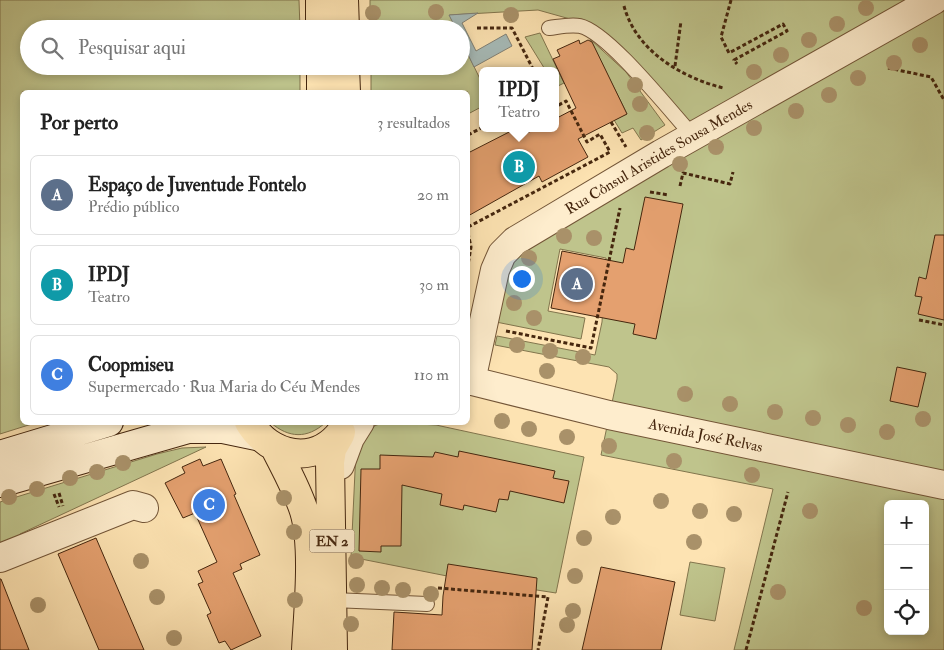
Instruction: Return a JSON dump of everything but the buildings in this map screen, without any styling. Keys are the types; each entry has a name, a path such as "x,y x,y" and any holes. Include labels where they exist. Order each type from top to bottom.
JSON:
{"main road":[{"path":"320,0 320,20"},
{"path":"344,0 345,20"},
{"path":"321,75 321,90"},
{"path":"345,75 346,90"},
{"name":"EN 2","path":"262,436 285,452 306,454 318,451 349,426"},
{"name":"EN 2","path":"333,650 330,462 332,449 349,426"},
{"name":"EN 2","path":"262,436 296,491 304,512 307,530 309,578 306,650"}],"street":[{"name":"Rua Cônsul Aristides Sousa Mendes","path":"470,377 495,270 502,254 515,241 693,136 934,0"},
{"name":"Avenida José Relvas","path":"470,381 610,415 944,485"},
{"path":"0,455 99,425"},
{"path":"0,484 188,429 223,429 262,436"},
{"path":"0,558 133,505 144,508"}],"lane":[{"path":"549,28 579,26 602,38 693,136"},
{"path":"333,600 432,601"}],"path":[{"path":"731,0 721,37 730,53 783,24 787,31 734,60 737,64"},
{"path":"624,6 638,38 661,59 701,82 760,98"},
{"path":"675,66 681,21"},
{"path":"477,28 512,28 532,67"},
{"path":"888,68 931,77 944,100"},
{"path":"470,226 610,152 600,134 587,142 566,101 559,105"},
{"path":"611,122 614,128"},
{"path":"680,186 682,173 730,184 733,172"},
{"path":"646,191 669,195"},
{"path":"496,329 591,348 620,206"},
{"path":"919,320 944,326"},
{"path":"51,486 63,513 56,485"},
{"path":"746,650 788,492"},
{"path":"432,601 438,588 548,597 538,650"}],"green space":[{"path":"0,0 299,0 300,20 20,20 20,75 300,75 300,90 20,90 20,425 29,425 0,434"},
{"path":"370,0 944,0 944,650 734,650 773,489 601,455 617,374 609,367 495,345 497,336 595,355 602,322 606,258 560,249 548,311 585,318 581,339 496,322 507,270 516,257 691,150 654,95 588,24 538,10 450,15 452,20 370,20"},
{"path":"540,33 556,67 544,67 525,37"},
{"path":"590,39 626,72 665,125 641,140 633,128 622,133 614,120 627,114"},
{"path":"470,58 479,77 479,108 470,113 470,90 371,90 371,75 470,75"},
{"path":"559,73 564,83 559,86"},
{"path":"274,425 322,425 312,432 298,435 284,432"},
{"path":"377,425 436,425 584,457 556,593 447,576 351,557 356,450 372,427"},
{"path":"206,447 20,534 14,541 0,547 0,502 157,454 182,448"},
{"path":"690,562 725,568 715,621 680,615"}],"shaded area":[{"path":"478,13 467,20 452,20 449,15"},
{"path":"506,34 512,46 474,67 470,59 470,39 476,51"}],"place":[{"name":"IPDJ","path":"519,167"},
{"name":"Espaço de Juventude Fontelo","path":"577,284"},
{"name":"Coopmiseu","path":"209,505"}]}
